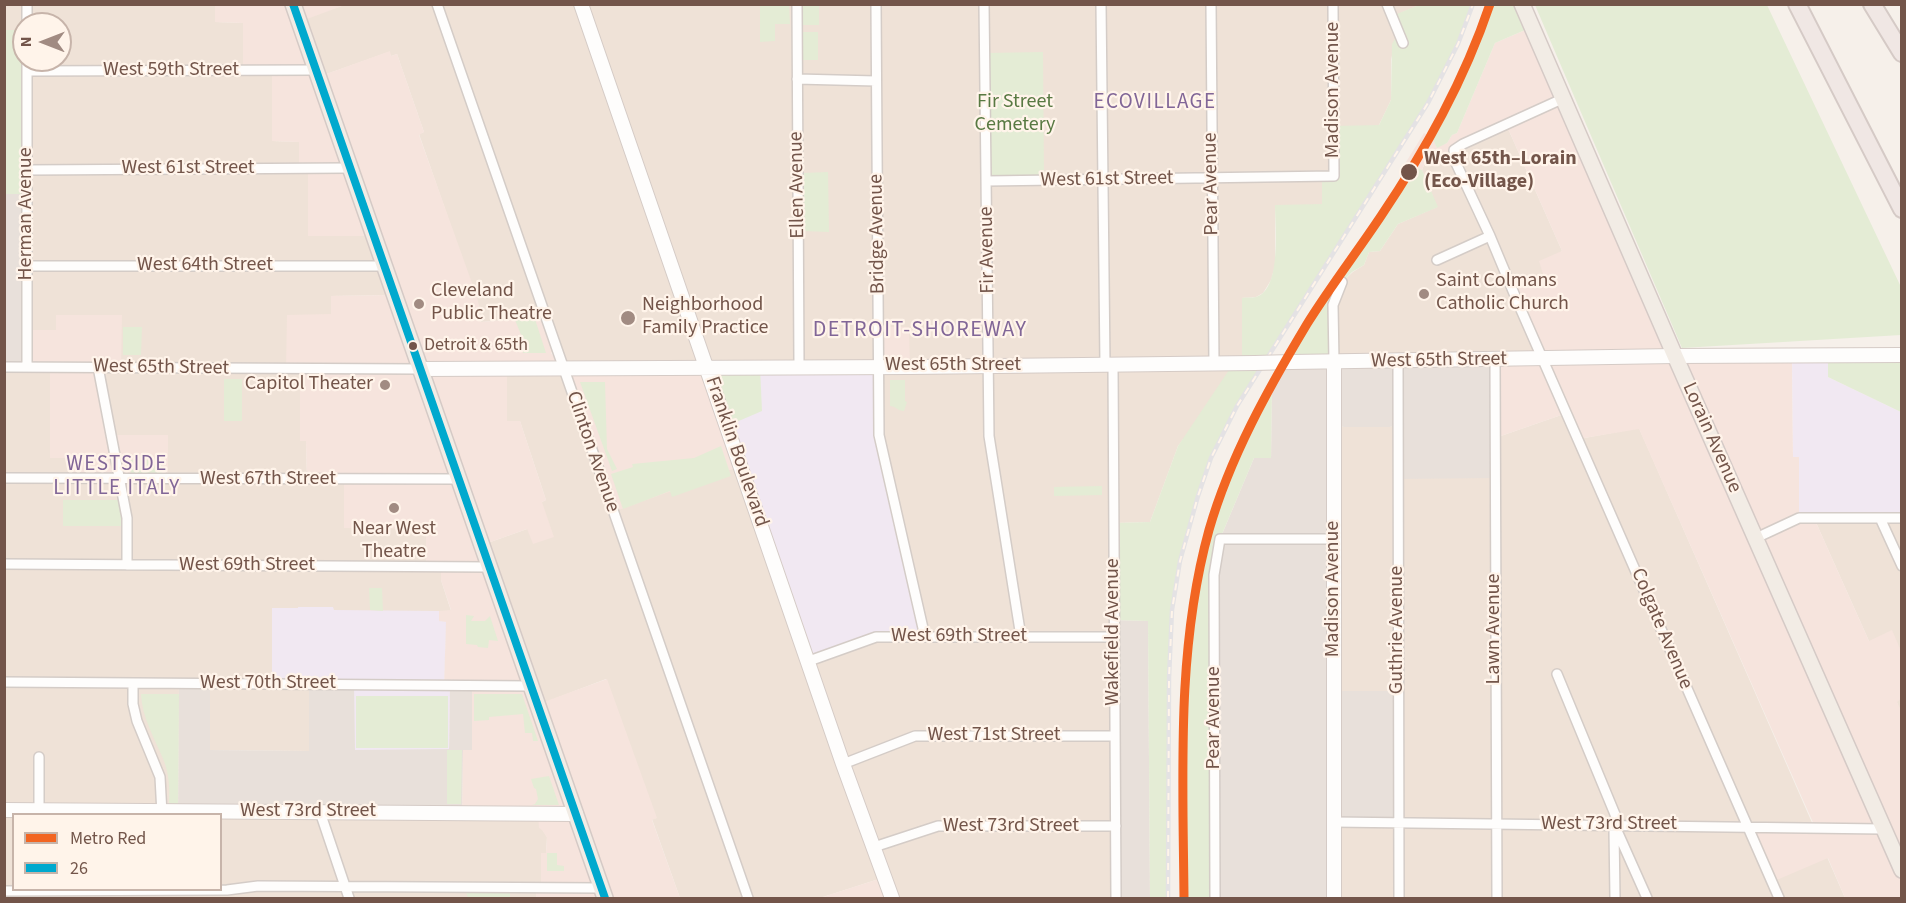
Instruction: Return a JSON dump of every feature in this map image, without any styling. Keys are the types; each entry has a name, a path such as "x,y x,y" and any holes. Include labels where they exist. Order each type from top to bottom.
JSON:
{"highway":[{"path":"1797,4 1902,209"},
{"path":"1872,4 1902,53"}],"main road":[{"path":"293,4 603,893"},
{"name":"Lorain Avenue","path":"1522,4 1883,829 1896,846 1902,870"}],"street":[{"name":"Clinton Avenue","path":"437,4 748,898"},
{"name":"Franklin Boulevard","path":"581,4 843,764 892,898"},
{"name":"Ellen Avenue","path":"797,4 799,366"},
{"name":"Bridge Avenue","path":"876,4 879,435 925,638"},
{"name":"Fir Avenue","path":"984,4 988,436 1021,637"},
{"name":"Wakefield Avenue","path":"1101,4 1114,637 1116,898"},
{"name":"Pear Avenue","path":"1210,4 1214,364"},
{"name":"Madison Avenue","path":"1333,4 1334,176"},
{"path":"1388,4 1403,43"},
{"name":"West 59th Street","path":"72,71 315,70"},
{"name":"Herman Avenue","path":"27,72 27,367"},
{"path":"796,79 876,81"},
{"path":"1544,359 1455,161 1454,150 1462,144 1562,99"},
{"name":"West 61st Street","path":"27,170 349,168"},
{"name":"West 61st Street","path":"987,181 1334,176"},
{"path":"1437,260 1490,236"},
{"name":"West 64th Street","path":"27,266 384,266"},
{"name":"Madison Avenue","path":"1334,898 1333,305 1342,282"},
{"name":"West 65th Street","path":"4,367 358,370 879,367 1902,355"},
{"name":"Colgate Avenue","path":"1544,359 1779,898"},
{"name":"Lawn Avenue","path":"1495,360 1497,898"},
{"name":"Guthrie Avenue","path":"1398,362 1399,898"},
{"path":"98,367 127,518 127,565"},
{"name":"West 67th Street","path":"4,478 459,479"},
{"path":"1756,538 1799,518 1902,518"},
{"path":"1880,518 1902,566"},
{"name":"Pear Avenue","path":"1215,898 1215,575 1220,538 1334,538"},
{"name":"West 69th Street","path":"4,564 490,567"},
{"name":"West 69th Street","path":"808,661 876,637 1114,637"},
{"path":"1557,674 1647,898"},
{"name":"West 70th Street","path":"4,682 532,686"},
{"path":"133,683 133,704 137,721 160,777 162,813"},
{"name":"West 71st Street","path":"843,764 915,736 1114,736"},
{"path":"39,757 39,813"},
{"name":"West 73rd Street","path":"4,810 39,813 576,814"},
{"path":"320,812 349,898"},
{"name":"West 73rd Street","path":"1334,822 1883,829"},
{"path":"1615,898 1616,824"},
{"name":"West 73rd Street","path":"874,847 938,826 1116,826"},
{"path":"190,891 246,893 258,886 345,886 458,887 603,893"},
{"path":"458,887 462,898"},
{"path":"4,891 38,893 121,891"}],"shaded area":[{"path":"341,4 1419,5 1392,17 1399,32 1391,59 1391,100 1379,125 1334,176 1322,205 1275,205 1275,266 1271,280 1263,293 1256,297 1242,298 1242,363 1178,446 1150,522 1114,523 1116,898 892,898 885,877 820,898 680,898 652,819 656,818 606,679 538,705 482,545 527,529 542,502 546,500 520,421 507,421 507,368 563,368 564,353 557,349 542,308 508,320 481,322 480,310 419,134 424,132 397,54 391,56 389,52 318,77 298,21 341,6"},
{"path":"5,5 215,5 216,22 243,23 272,70 273,141 299,142 299,168 308,168 373,236 395,295 331,296 331,314 300,369 300,441 306,441 307,480 344,480 426,528 426,566 441,567 441,580 451,611 439,612 439,621 446,622 444,685 450,685 449,749 309,685 309,751 210,750 210,684 179,684 178,811 539,814 543,831 547,837 546,853 541,853 541,887 536,888 536,898 5,898 5,367 26,72 72,72 72,12 12,12 12,30 5,30"},
{"path":"215,5 341,5 299,22 318,77 390,51 391,56 397,54 424,132 419,135 477,297 481,322 508,320 542,308 557,349 551,353 563,368 507,368 507,421 520,421 546,500 542,502 554,537 533,544 527,529 482,545 538,704 607,679 657,818 652,820 680,898 536,898 536,887 541,887 541,853 546,853 547,838 539,828 538,814 462,813 463,750 472,750 472,686 444,685 446,622 439,621 439,611 451,610 441,580 441,567 426,567 426,529 344,528 344,480 307,480 306,441 300,441 300,370 286,369 287,315 331,314 331,296 394,295 373,236 308,236 308,168 299,168 299,142 272,141 272,71 243,70 243,23 215,22"},
{"path":"1532,27 1674,356 1792,356 1793,456 1799,457 1799,518 1814,518 1869,641 1892,630 1901,651 1901,699 1897,702 1902,712 1901,898 1845,898 1828,858 1772,882 1747,826 1815,827 1639,429 1578,439 1567,413 1495,438 1495,360 1543,359 1511,288 1543,274 1539,261 1562,251 1506,124 1426,161 1422,170 1406,162 1424,133 1432,137 1437,147 1447,143 1452,135 1457,133 1495,43"},
{"path":"1506,124 1562,251 1544,274 1543,359 1334,362 1337,293 1342,282 1364,265 1369,252 1380,251 1398,224 1437,207 1422,170 1426,161"},
{"path":"5,194 27,194 27,367 5,367"},
{"path":"56,315 122,315 121,367 99,367 111,435 168,435 168,479 68,478 68,458 50,458 50,367 27,367 27,330 56,330"},
{"path":"879,327 909,327 910,367 879,367"},
{"path":"1828,355 1828,377 1901,412 1901,518 1799,518 1799,457 1793,457 1792,356"},
{"path":"1495,360 1495,478 1398,479 1398,425 1344,427 1335,425 1335,691 1398,691 1398,824 1334,822 1334,898 1215,898 1214,575 1220,539 1254,458 1271,458 1272,385 1291,362"},
{"path":"707,367 741,466 613,512 563,368"},
{"path":"760,367 879,367 879,435 925,637 876,637 809,661 727,426"},
{"path":"1567,413 1579,439 1639,428 1845,898 1334,898 1334,425 1390,427 1398,424 1495,438"},
{"path":"1814,518 1901,518 1901,712 1869,641"},
{"path":"333,607 334,610 439,611 439,621 446,622 444,685 450,685 449,749 355,750 354,685 272,684 272,608"},
{"path":"1114,620 1148,621 1150,898 1116,898"},
{"path":"179,683 210,683 210,750 309,751 309,684 355,684 449,749 450,685 472,685 472,750 463,750 462,813 178,812"},
{"path":"885,877 892,898 820,898"}],"green space":[{"path":"760,5 789,5 790,24 775,24 775,41 760,42"},
{"path":"802,5 819,5 819,25 802,25"},
{"path":"1419,5 1473,5 1458,44 1428,103 1237,406 1211,458 1198,496 1180,561 1172,610 1169,678 1168,898 1150,898 1148,621 1114,620 1113,523 1150,522 1178,446 1233,364 1242,363 1242,298 1256,297 1264,292 1270,282 1276,242 1275,205 1322,204 1322,176 1334,176 1334,126 1379,125 1391,100 1392,44 1399,32 1392,16"},
{"path":"1490,5 1522,5 1532,27 1495,43 1457,133 1452,135 1447,143 1437,148 1432,137 1463,76"},
{"path":"1535,5 1767,5 1901,287 1901,335 1682,348"},
{"path":"5,30 12,30 12,72 25,72 27,194 5,194"},
{"path":"802,32 818,32 818,60 802,60"},
{"name":"Fir Street Cemetery","path":"1043,52 1044,181 987,181 985,53"},
{"path":"1414,166 1422,170 1438,207 1398,224 1380,251 1369,252 1364,265 1342,282 1337,293 1334,362 1285,363 1332,288"},
{"path":"828,172 829,232 803,231 803,173"},
{"path":"533,313 546,353 523,353 522,337 515,320"},
{"path":"123,327 142,327 141,355 123,355"},
{"path":"1828,355 1901,355 1901,412 1828,377"},
{"path":"707,367 760,367 762,411 727,426"},
{"path":"224,379 242,379 242,421 224,421"},
{"path":"890,380 905,380 905,401 907,402 904,411 890,406"},
{"path":"580,382 605,382 607,449 617,469 612,471"},
{"path":"1272,385 1271,458 1254,458 1220,539 1214,575 1215,898 1184,898 1184,714 1191,622 1198,576 1221,493"},
{"path":"721,446 731,476 672,497 670,491 623,509 611,474 633,467 632,464 694,458"},
{"path":"128,460 162,460 162,474 131,474"},
{"path":"1102,486 1102,495 1054,496 1054,487"},
{"path":"63,500 118,500 122,526 63,526"},
{"path":"369,588 382,588 383,611 370,610"},
{"path":"466,615 474,616 471,621 485,621 490,616 498,641 489,640 488,648 466,644"},
{"path":"141,694 179,694 178,804 169,803 167,771 146,720"},
{"path":"474,694 522,694 538,741 533,741 532,733 525,733 523,714 489,717 489,720 474,721"},
{"path":"356,696 448,696 448,748 356,748"},
{"path":"447,750 462,750 461,804 447,804"},
{"path":"549,776 559,805 532,805 538,799 531,779"},
{"path":"547,853 557,853 557,865 564,866 564,871 547,871"},
{"path":"466,892 510,892 510,898 468,898"}],"railway":[{"path":"1168,898 1169,678 1172,610 1180,561 1198,496 1211,458 1237,406 1428,103 1458,44 1473,4"}],"metro line":[{"name":"Red","path":"1184,898 1183,759 1186,667 1198,575 1218,503 1251,424 1292,349 1398,191 1443,114 1480,32 1490,4"}],"transit line":[{"name":"26","path":"293,4 605,898"}],"place":[{"name":"West 65th–Lorain (Eco-Village)","path":"1409,172"},
{"name":"Saint Colmans Catholic Church","path":"1424,294"},
{"name":"Cleveland Public Theatre","path":"419,304"},
{"name":"Neighborhood Family Practice","path":"628,318"},
{"name":"Detroit & 65th","path":"413,346"},
{"name":"Capitol Theater","path":"385,385"},
{"name":"Near West Theatre","path":"394,508"}],"district":[{"name":"ECOVILLAGE","path":"1155,103"},
{"name":"DETROIT-SHOREWAY","path":"920,331"},
{"name":"WESTSIDE LITTLE ITALY","path":"117,477"}]}
